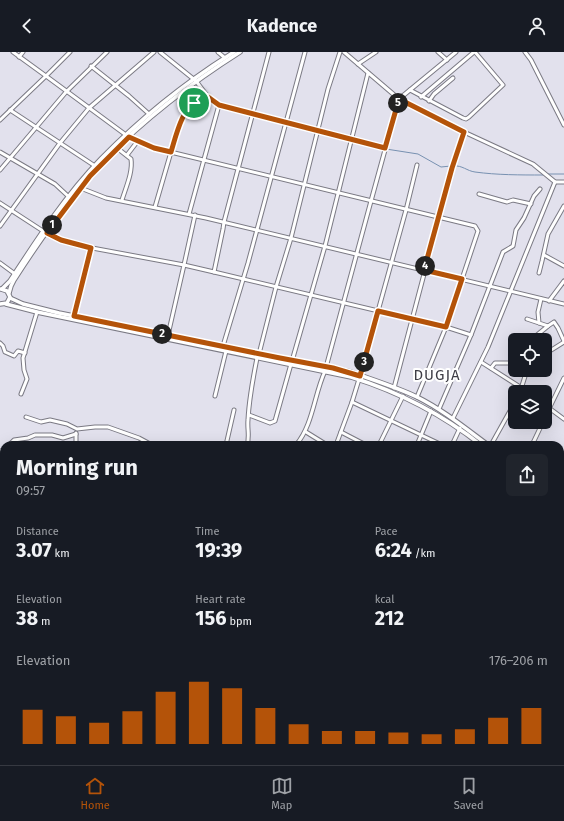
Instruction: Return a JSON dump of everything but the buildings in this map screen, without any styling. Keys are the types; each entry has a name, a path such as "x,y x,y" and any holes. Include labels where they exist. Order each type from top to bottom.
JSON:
{"main road":[{"path":"6,304 10,298 9,293 14,280 45,232 95,166 149,114 234,52"},
{"path":"1,289 10,281 69,197 127,136 194,80 240,52"},
{"path":"1,289 6,290 9,293"},
{"path":"10,298 23,304 226,351 326,367 394,388 417,397 453,418 484,441"},
{"path":"0,304 157,335 168,335 223,346 258,356"},
{"path":"292,362 359,378 403,396 460,428 476,441"}],"street":[{"path":"13,52 66,92 137,142 154,148 475,226 478,231 446,327 417,397"},
{"path":"19,57 23,52"},
{"path":"0,120 70,52"},
{"path":"0,170 66,92 107,52"},
{"path":"0,226 60,143 89,108 154,52"},
{"path":"160,52 194,80 208,97 219,105 385,148"},
{"path":"218,52 224,58"},
{"path":"214,272 224,222 269,52"},
{"path":"223,346 243,279 304,52"},
{"path":"247,441 251,392 258,356 276,287 291,238 303,184 328,89 340,52"},
{"path":"344,52 399,99 464,132 533,164 555,182 564,182"},
{"path":"358,64 376,52"},
{"path":"438,52 447,60"},
{"path":"299,441 306,432 317,391 325,371 370,201 399,99 456,52"},
{"path":"410,90 421,97 466,119 502,87 502,84 475,52 421,97"},
{"path":"525,52 531,60 563,122"},
{"path":"91,66 149,114"},
{"path":"249,415 270,423 275,422 312,295 368,73"},
{"path":"429,101 434,94 453,78"},
{"path":"155,207 182,118 189,107 199,99 208,97"},
{"path":"189,214 219,105"},
{"path":"10,110 95,166"},
{"path":"394,388 424,270 452,168 464,132"},
{"path":"127,155 137,142"},
{"path":"117,148 131,159 130,174 122,200"},
{"path":"0,152 55,184 69,197"},
{"path":"338,441 359,378 392,262 417,165"},
{"path":"453,418 481,362 555,182"},
{"path":"79,187 106,198 195,215 256,229 564,304"},
{"path":"439,409 471,335 503,252 513,246 516,230 524,218 534,196 540,189"},
{"path":"479,194 507,202 513,200 531,204"},
{"path":"0,204 12,210 45,232 61,240 91,248 184,265 446,327 471,335"},
{"path":"539,273 548,234 564,206"},
{"path":"168,335 195,215"},
{"path":"74,316 91,248"},
{"path":"544,255 564,266"},
{"path":"0,263 15,274"},
{"path":"549,301 564,281"},
{"path":"539,323 538,312 541,299"},
{"path":"21,394 28,378 23,364 36,312"},
{"path":"527,319 548,326"},
{"path":"540,333 554,322 564,341 552,349"},
{"path":"0,343 4,346 5,352 12,356 14,356 18,351 25,353"},
{"path":"215,396 226,351"},
{"path":"481,362 517,385"},
{"path":"491,368 495,363 508,363"},
{"path":"552,402 564,378"},
{"path":"381,441 403,396"},
{"path":"352,402 434,441"},
{"path":"227,441 234,410"},
{"path":"552,410 564,419"},
{"path":"419,441 431,411"},
{"path":"491,441 508,414"},
{"path":"26,417 41,422 50,420 67,424 77,429 95,427 108,428 145,441"},
{"path":"454,441 460,428"},
{"path":"76,441 77,429"},
{"path":"534,441 540,429"},
{"path":"306,432 321,441"},
{"path":"341,432 358,441"},
{"path":"13,441 35,435 52,435 63,438 76,434"}],"waterway":[{"path":"386,149 418,154 441,167 451,166"},
{"path":"454,166 460,166 472,171 483,173 543,175"},
{"path":"547,174 564,174"}],"district":[{"name":"DUGJA","path":"437,375"}],"route":[{"path":"208,97 219,105 385,148 399,99 464,132 445,190 439,218 424,270 462,279 446,327 378,311 360,376 351,372 333,368 74,316 91,248 61,240 47,233 90,176 129,137 154,148 171,152 182,118 189,107 194,103 199,99 208,97"}]}
